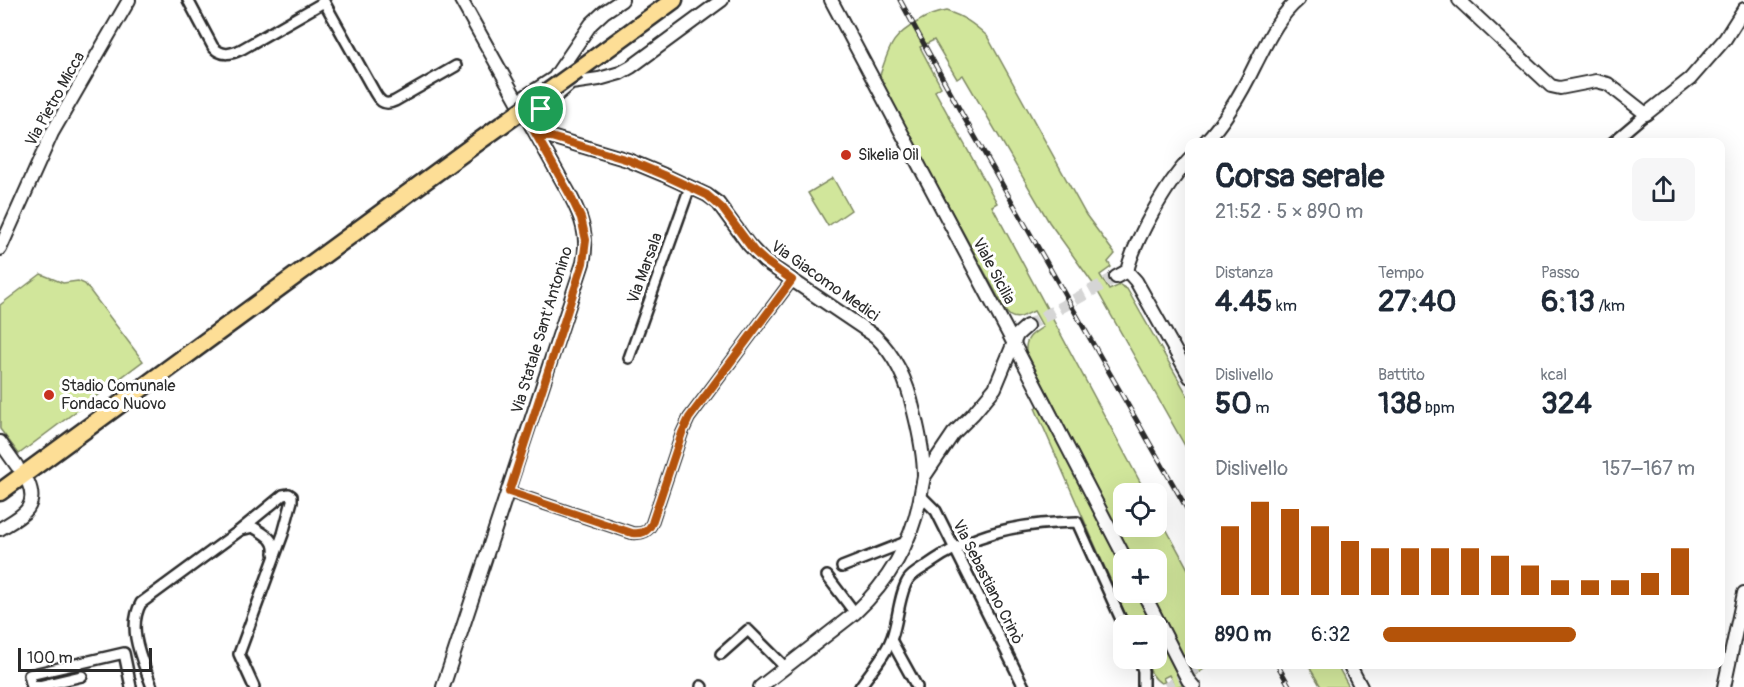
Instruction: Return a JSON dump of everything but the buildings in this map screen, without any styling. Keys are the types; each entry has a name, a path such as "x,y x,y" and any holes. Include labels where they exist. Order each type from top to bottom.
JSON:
{"highway":[{"path":"0,492 674,0"}],"street":[{"name":"Via Pietro Micca","path":"0,249 52,133 129,0"},
{"path":"188,0 213,47 217,51 228,54 242,49 324,1 375,93 381,102 386,104 456,66"},
{"name":"Via Statale Sant'Antonino","path":"443,687 509,492 586,249 584,226 577,208 461,0"},
{"path":"525,114 531,115 541,109 566,86 591,24 622,0"},
{"path":"518,101 554,78 572,73 609,76 631,67 722,0"},
{"name":"Viale Sicilia","path":"831,0 1120,549"},
{"path":"1209,138 1243,90 1285,11 1298,0"},
{"path":"1459,0 1551,86 1560,88 1596,81 1608,84 1646,114"},
{"path":"1618,138 1690,79 1725,39 1744,9"},
{"path":"536,134 541,109"},
{"name":"Via Giacomo Medici","path":"536,134 628,160 707,195 718,203 754,251 765,261 882,342 895,361 912,401 924,477 914,522 895,565 878,590 855,613 760,687"},
{"path":"1185,165 1170,183 1121,274 1136,281 1185,368"},
{"name":"Via Marsala","path":"628,358 690,187"},
{"path":"509,492 632,533 647,531 652,523 689,418 792,280"},
{"path":"924,477 952,434 995,388 1017,335 1028,326"},
{"path":"0,442 17,466"},
{"path":"0,529 29,508 32,494 28,483"},
{"path":"152,687 135,634 138,608 146,598 239,531 283,495 289,494 292,496 292,501 283,534 239,654 254,687"},
{"name":"Via Sebastiano Crinò","path":"920,495 936,511 1024,687"},
{"path":"257,529 256,524 261,512"},
{"path":"860,687 891,640 906,585 911,576 954,549 992,532 1046,522 1077,522 1119,615"},
{"path":"239,531 247,527 257,529 271,539 275,548 274,559"},
{"path":"271,539 283,534"},
{"path":"842,567 906,542"},
{"path":"895,565 911,576"},
{"path":"827,576 855,613"},
{"path":"1724,687 1744,593"},
{"path":"1149,603 1191,685"},
{"path":"721,654 748,630 784,667"},
{"path":"891,640 917,687"},
{"path":"82,676 33,687 29,675 124,653 131,687"},
{"path":"79,664 85,687"},
{"path":"1142,669 1143,687"},
{"path":"1352,669 1361,687"}],"green space":[{"path":"946,11 968,21 987,36 1086,215 1115,254 1108,262 1111,267 1100,275 1109,290 1120,285 1127,289 1185,391 1185,446 1094,285 1049,222 963,75 957,79 934,40 920,47 941,87 935,91 997,203 992,206 1141,483 1113,483 1113,520 1026,351 1030,337 1043,327 1034,311 1017,318 1007,313 879,78 896,38 925,17"},
{"path":"833,178 851,210 828,226 808,193"},
{"name":"Stadio Comunale Fondaco Nuovo","path":"41,274 63,283 78,281 85,284 143,361 19,454 0,429 0,305"},
{"path":"1039,405 1113,549 1113,586 1035,408"},
{"path":"1167,530 1185,564 1185,661 1167,626 1167,615 1161,615 1155,603 1167,603 1167,549 1128,549 1122,537 1167,537"},
{"path":"1120,603 1140,603 1147,615 1126,615"},
{"path":"1167,653 1183,685 1175,687 1169,675 1163,678 1165,682 1161,683 1149,669 1167,669"},
{"path":"1189,669 1204,669 1193,676"},
{"path":"1310,669 1339,669 1349,687 1321,687"}],"tunnel":[{"path":"1027,326 1116,277"},
{"path":"1166,687 1197,669"}],"railway":[{"path":"900,0 962,114 1185,505"},
{"path":"1280,669 1290,687"}],"place":[{"name":"Sikelia Oil","path":"846,155"},
{"name":"Stadio Comunale Fondaco Nuovo","path":"49,395"}],"route":[{"path":"541,109 531,115 525,114 534,131 538,137 551,137 628,160 707,195 718,203 754,251 792,280 689,418 650,528 642,533 632,533 509,492 586,249 584,226 577,208 534,131 541,109"}]}
